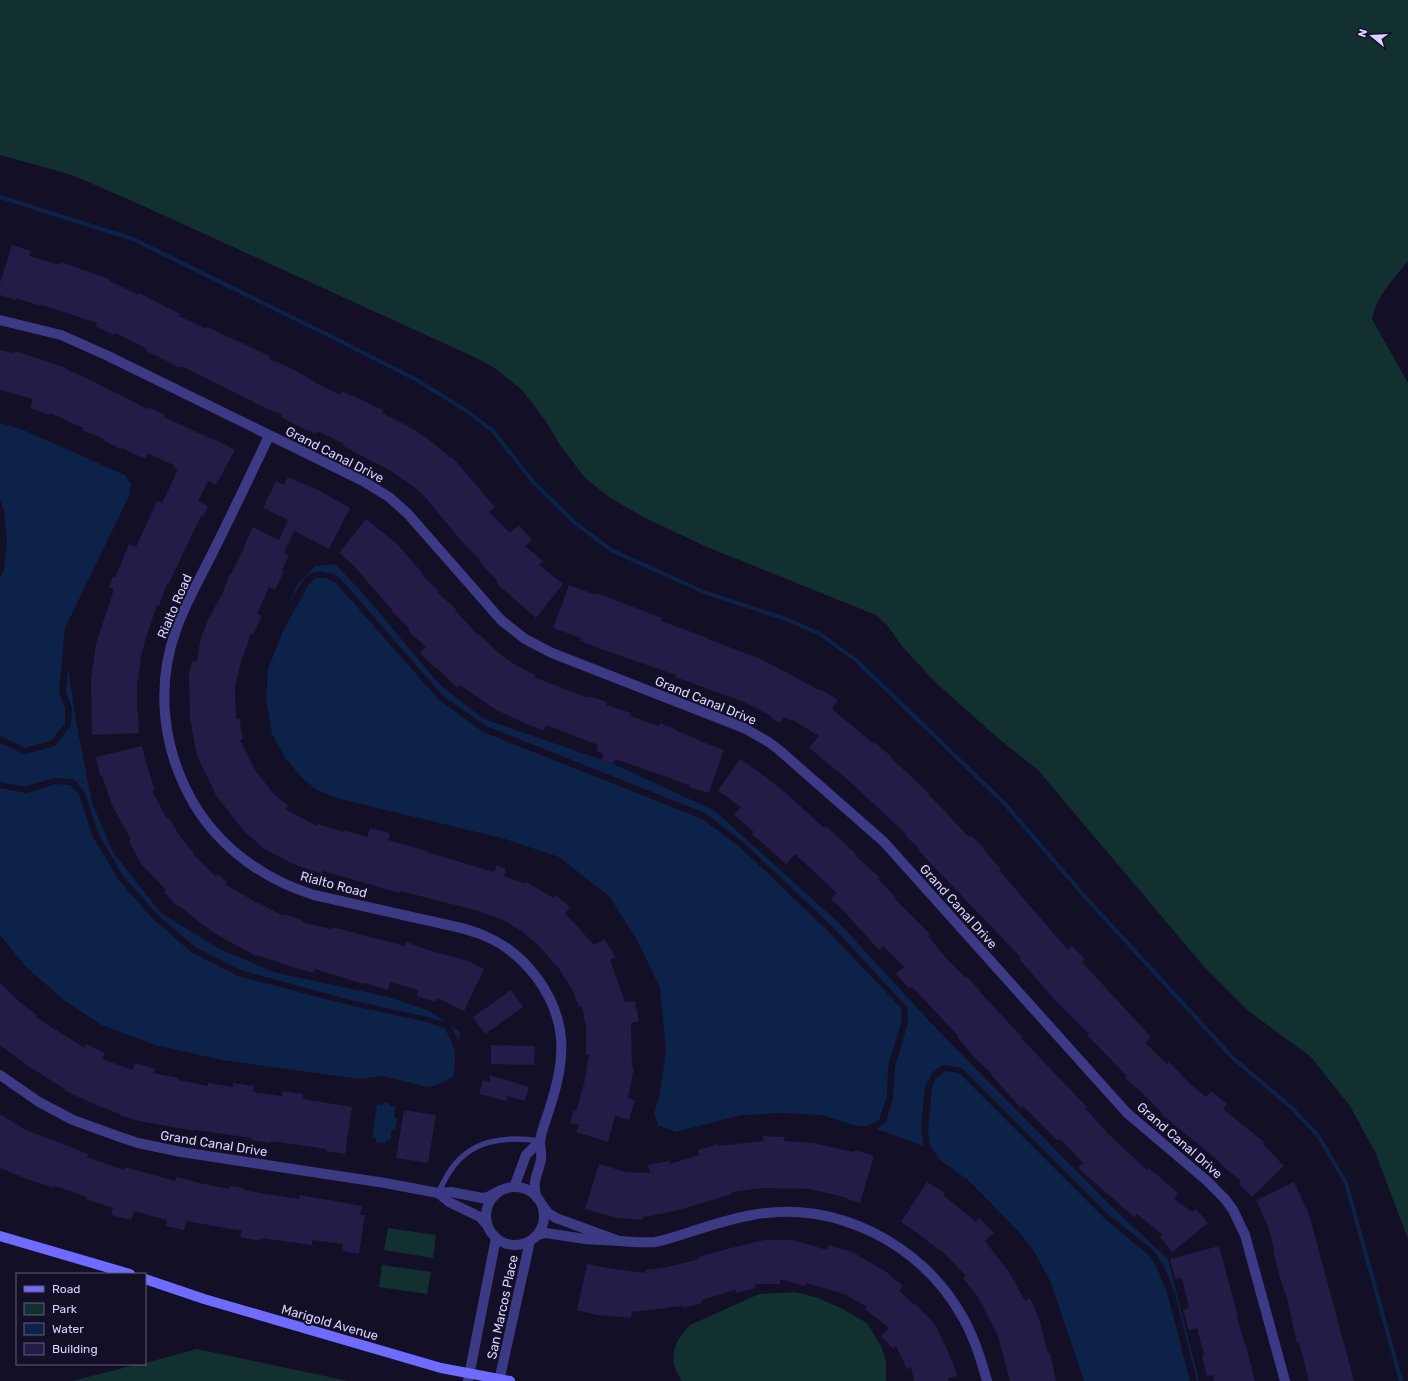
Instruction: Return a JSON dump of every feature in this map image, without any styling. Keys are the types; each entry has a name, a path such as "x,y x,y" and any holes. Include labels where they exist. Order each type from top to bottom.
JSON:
{"main road":[{"path":"0,1236 127,1273"},
{"name":"Marigold Avenue","path":"146,1279 227,1306 469,1377 510,1381"}],"street":[{"name":"Grand Canal Drive","path":"0,320 61,335 106,355 363,481 389,498 408,514 501,620 525,639 552,654 727,721 757,734 789,758 884,842 1127,1112 1206,1180 1225,1199 1233,1210 1244,1235 1285,1381"},
{"name":"Rialto Road","path":"269,436 181,617 170,649 166,672 164,701 168,737 176,767 182,782 198,811 216,834 238,855 269,876 287,885 314,895 474,932 499,944 520,958 530,969 546,992 554,1010 561,1038 561,1061 558,1078 540,1141 542,1158 534,1184 535,1193 539,1200"},
{"name":"Grand Canal Drive","path":"0,1075 39,1102 73,1120 138,1143 181,1152 386,1183 438,1193 451,1192 482,1198 488,1197 501,1190"},
{"name":"Rialto Road","path":"514,1187 526,1155 540,1141"},
{"path":"487,1225 486,1215 488,1205 493,1197 501,1190 514,1187 526,1189 539,1200 548,1213 556,1218 619,1241"},
{"name":"Grand Canal Drive","path":"438,1193 449,1202 480,1217 487,1225"},
{"name":"San Marcos Place","path":"487,1225 491,1234 505,1244 520,1245 532,1239 540,1231 543,1225 543,1210 539,1200"},
{"path":"532,1239 538,1235 546,1233 585,1239 656,1242 739,1217 765,1213 791,1212 834,1218 856,1225 879,1236 904,1251 925,1268 944,1289 962,1316 979,1354 987,1381"},
{"name":"San Marcos Place","path":"469,1377 496,1238"},
{"name":"San Marcos Place","path":"499,1380 532,1239"}],"lane":[{"path":"438,1193 450,1171 464,1155 479,1145 496,1140 519,1138 540,1141"}],"green space":[{"path":"0,0 1408,0 1408,261 1391,281 1382,295 1374,311 1372,319 1408,383 1408,1239 1375,1152 1350,1106 1311,1057 1247,1010 1206,969 1038,770 999,739 935,682 902,646 887,625 876,615 707,547 643,517 609,497 585,478 560,445 545,420 522,390 495,368 474,357 130,200 72,175 0,155"},
{"path":"388,1228 436,1235 433,1258 384,1250"},
{"path":"382,1265 431,1272 427,1294 379,1287"},
{"path":"796,1292 818,1298 843,1309 867,1323 881,1346 886,1361 886,1381 682,1381 677,1373 673,1359 674,1352 679,1338 690,1325 759,1294"},
{"path":"197,1349 348,1381 72,1381 135,1365 146,1365 146,1363"}],"water":[{"path":"0,423 21,429 125,475 131,484 129,496 65,628 59,692 65,708 65,723 51,741 25,748 0,736 0,577 4,570 7,543 4,511 0,499"},
{"path":"335,564 359,589 441,686 484,719 614,764 715,811 840,924 932,1024 1111,1206 1168,1259 1199,1381 1197,1381 1175,1294 1165,1268 1154,1251 1109,1215 962,1068 943,1065 932,1073 925,1087 921,1130 924,1146 877,1129 886,1122 893,1098 895,1067 908,1022 907,1007 834,928 744,843 705,813 486,726 443,696 339,577 320,572 307,576 298,588 289,605 297,585 315,566"},
{"path":"316,578 326,578 336,583 439,700 483,732 702,819 740,847 829,932 901,1008 902,1020 888,1066 887,1096 879,1120 868,1126 856,1126 822,1115 782,1113 742,1115 676,1132 658,1125 654,1114 660,1093 666,1051 660,988 637,940 609,896 559,857 505,839 337,798 317,790 303,779 286,759 272,734 266,700 268,669 283,631 309,584"},
{"path":"68,667 76,721 92,803 113,852 161,913 218,948 273,972 389,997 430,1011 460,1032 459,1041 451,1026 447,1023 428,1017 350,1000 240,970 195,947 157,914 123,876 98,833 85,793 76,781 72,779 53,778 25,787 0,782 0,743 25,754 55,746 70,727 72,708 66,692"},
{"path":"56,784 70,785 79,794 92,835 118,879 152,918 191,952 238,976 349,1005 427,1022 445,1029 455,1052 453,1077 440,1084 428,1087 382,1076 359,1079 222,1060 155,1045 102,1025 65,1001 25,966 0,935 0,788 26,793"},
{"path":"946,1071 959,1073 1105,1219 1150,1256 1158,1270 1168,1296 1190,1381 1084,1381 1051,1283 1034,1251 1018,1231 968,1180 940,1160 930,1145 928,1132 932,1088 936,1078"},
{"path":"387,1102 391,1106 395,1107 394,1118 397,1118 395,1130 392,1130 390,1140 387,1140 386,1143 376,1142 376,1138 372,1138 377,1104 381,1105"}],"building":[{"path":"12,245 31,251 29,256 60,265 61,262 109,279 109,281 139,295 139,293 180,314 179,316 206,329 207,327 270,356 269,359 287,366 340,395 342,391 383,410 382,413 415,430 451,458 452,457 495,507 489,512 510,533 519,525 532,540 525,546 543,561 539,565 563,584 536,618 497,584 498,582 479,561 480,560 463,543 425,497 414,487 391,471 343,446 344,444 317,431 316,434 292,423 281,417 282,415 254,403 181,366 180,368 115,333 114,335 95,326 97,323 42,305 41,306 16,298 16,300 0,295 0,283"},
{"path":"0,350 14,353 15,351 66,368 147,409 148,407 165,415 164,417 235,450 216,485 208,481 198,501 208,506 203,517 201,516 169,583 167,583 159,606 157,605 146,637 140,660 137,686 139,733 92,735 91,678 96,644 114,589 109,587 113,577 115,578 129,544 136,547 157,501 162,503 178,470 174,468 175,466 148,453 145,459 122,448 121,449 103,440 104,439 82,430 83,428 50,413 49,415 30,408 33,399 0,390"},
{"path":"288,477 322,492 350,508 329,549 294,531 284,553 289,555 282,570 284,571 275,590 269,587 257,614 262,616 253,635 251,634 240,665 235,688 236,719 239,718 243,739 240,740 255,770 272,792 288,806 285,809 317,826 318,824 343,832 344,830 367,837 370,828 390,833 388,840 494,872 497,865 506,869 504,876 525,884 526,882 554,898 556,895 570,907 565,913 594,945 605,939 615,957 610,960 625,1002 635,1001 639,1021 631,1023 632,1067 634,1068 628,1098 635,1100 629,1120 615,1116 608,1142 576,1132 579,1125 570,1123 574,1110 576,1111 584,1084 589,1055 586,1055 586,1028 582,1006 579,1007 573,991 560,970 538,945 520,930 503,920 475,910 400,891 400,893 323,871 322,874 293,864 264,849 243,830 217,797 197,756 190,718 189,675 192,661 197,662 200,641 207,622 223,592 230,573 231,574 253,527 279,540 288,520 263,508 276,481 284,485"},
{"path":"366,519 397,544 423,574 422,575 439,591 437,592 456,609 455,610 478,635 479,634 501,655 517,666 535,675 534,677 588,698 589,696 607,702 606,705 631,713 630,716 659,726 660,723 724,750 709,792 689,787 690,786 667,777 615,759 613,764 602,760 604,754 596,751 598,745 546,725 544,731 529,725 496,710 460,685 457,688 420,653 426,647 408,631 410,629 392,612 393,611 353,565 339,553"},
{"path":"569,585 596,595 597,593 662,618 661,621 763,660 819,690 820,689 838,700 832,709 874,744 875,743 891,756 890,757 929,793 928,794 969,837 971,835 985,849 984,850 1001,869 999,870 1068,950 1072,946 1085,959 1082,962 1151,1037 1145,1043 1167,1064 1169,1062 1191,1085 1206,1097 1211,1091 1227,1104 1223,1109 1264,1142 1263,1144 1284,1166 1252,1197 1239,1184 1241,1181 1161,1114 1162,1113 1125,1078 1127,1076 1087,1035 1089,1034 1054,999 1020,960 1021,958 919,851 920,850 905,835 906,834 847,779 809,748 819,736 793,720 792,721 784,717 780,723 770,717 771,716 744,702 675,677 676,675 580,641 581,638 553,628"},
{"path":"142,746 155,790 152,791 167,819 169,818 181,838 194,853 193,854 216,877 218,874 227,882 225,884 283,916 284,914 302,920 301,922 331,929 332,927 405,946 406,942 418,947 468,961 484,969 464,1011 437,998 436,1002 417,996 418,990 390,982 388,990 315,969 314,973 257,955 256,956 214,933 179,906 178,907 164,892 166,890 142,865 129,841 131,840 112,805 102,776 100,776 96,757"},
{"path":"740,759 787,794 824,828 826,826 856,854 855,855 880,878 878,879 896,898 895,899 930,934 928,936 945,957 980,990 979,991 1022,1037 1021,1038 1087,1107 1085,1108 1105,1131 1147,1170 1149,1168 1178,1193 1174,1199 1192,1212 1196,1209 1208,1223 1172,1252 1160,1237 1163,1235 1137,1214 1134,1217 1078,1168 1083,1163 1060,1139 1058,1141 1023,1106 1021,1108 991,1075 992,1074 974,1057 957,1037 958,1036 933,1009 912,987 910,989 896,974 904,967 883,946 879,950 849,916 831,899 837,893 795,854 786,864 752,834 754,832 734,815 741,807 718,791"},
{"path":"0,983 21,1003 37,1015 36,1017 85,1048 86,1044 105,1053 102,1059 133,1070 135,1063 155,1069 153,1073 178,1078 178,1080 208,1086 208,1083 233,1087 233,1083 254,1086 253,1092 282,1096 283,1091 303,1094 303,1099 352,1107 345,1154 326,1151 326,1149 271,1141 271,1143 251,1140 251,1138 195,1131 139,1121 119,1115 120,1114 91,1103 64,1090 65,1089 28,1066 0,1045"},
{"path":"511,990 523,1007 485,1034 473,1017"},
{"path":"491,1045 535,1046 534,1065 491,1064"},
{"path":"490,1075 529,1087 525,1101 508,1096 506,1101 479,1094 483,1080 490,1082"},
{"path":"404,1110 436,1115 428,1163 396,1158"},
{"path":"0,1114 26,1130 88,1154 87,1157 124,1170 125,1167 175,1181 176,1177 230,1189 230,1186 244,1188 244,1190 299,1199 300,1195 362,1206 360,1215 365,1215 359,1254 342,1251 343,1244 312,1240 312,1245 261,1238 260,1241 240,1237 242,1231 186,1221 184,1230 166,1226 167,1220 134,1211 131,1220 111,1215 113,1208 86,1199 87,1197 55,1186 54,1188 27,1179 0,1168"},
{"path":"763,1136 785,1137 784,1141 813,1143 854,1152 855,1150 874,1156 860,1203 847,1199 848,1198 809,1189 764,1188 731,1192 732,1194 675,1211 643,1217 643,1220 616,1218 585,1209 599,1164 626,1172 650,1173 648,1165 670,1161 670,1164 699,1155 698,1150 718,1144 718,1146 763,1141"},
{"path":"927,1182 945,1193 943,1195 976,1222 979,1218 994,1233 985,1241 1009,1272 1025,1301 1030,1298 1039,1318 1048,1354 1050,1353 1056,1381 1010,1381 998,1336 978,1297 963,1278 966,1276 940,1249 939,1250 901,1222"},
{"path":"1294,1182 1309,1214 1354,1381 1309,1381 1299,1342 1297,1343 1268,1226 1256,1200"},
{"path":"764,1240 793,1240 827,1250 829,1245 852,1252 885,1271 903,1286 899,1291 915,1305 916,1304 936,1326 954,1365 957,1376 948,1378 949,1381 914,1381 911,1367 907,1369 896,1346 893,1349 881,1336 889,1328 865,1309 867,1307 844,1294 806,1283 805,1286 780,1279 780,1284 755,1284 756,1288 736,1293 735,1290 702,1300 702,1303 683,1308 683,1306 632,1312 631,1318 597,1315 577,1310 587,1264 645,1273 645,1270 668,1267 699,1259 699,1257 727,1249"},
{"path":"1219,1246 1255,1381 1214,1381 1213,1375 1207,1376 1202,1356 1204,1355 1197,1328 1189,1330 1183,1310 1189,1308 1182,1278 1175,1279 1170,1259"}],"waterway":[{"path":"0,197 133,239 415,379 467,411 493,431 533,482 574,522 611,550 704,592 786,619 820,634 857,661 1004,803 1088,900 1233,1058 1292,1108 1319,1137 1346,1183 1401,1381"}]}
